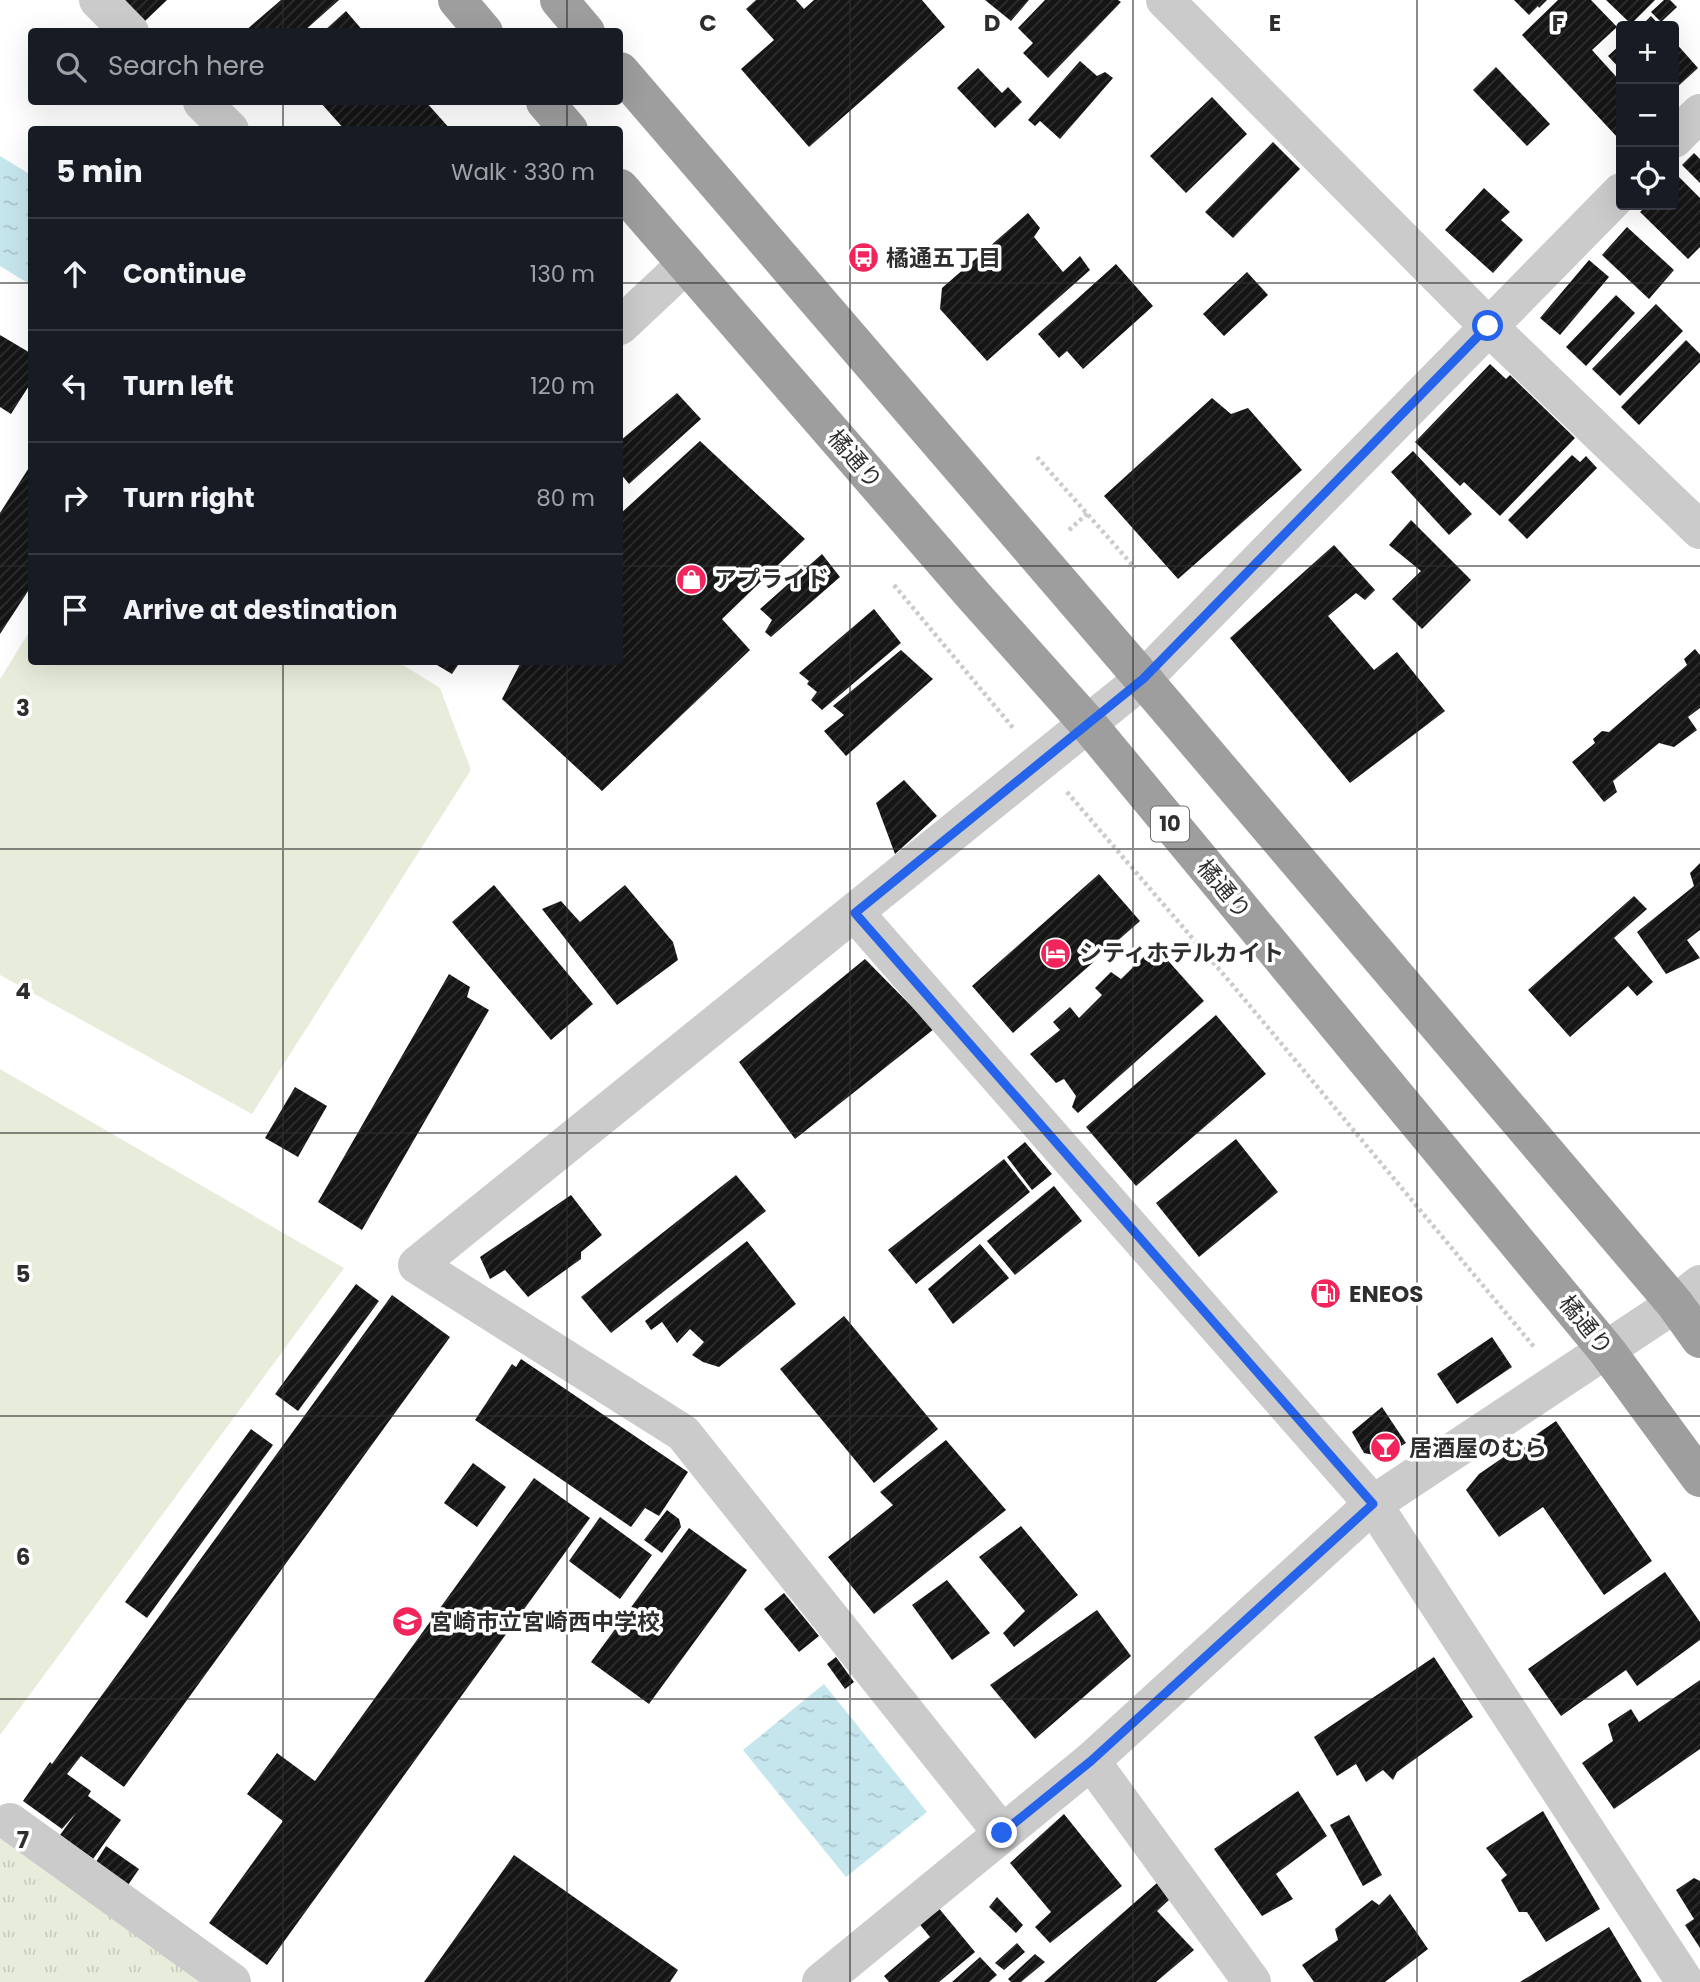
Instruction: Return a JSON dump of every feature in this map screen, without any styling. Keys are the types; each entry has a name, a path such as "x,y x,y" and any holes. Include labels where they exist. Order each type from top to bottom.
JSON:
{"highway":[{"path":"457,0 481,28"},
{"path":"559,0 583,28"},
{"path":"623,74 1143,679 1687,1294 1700,1339"},
{"path":"548,105 566,126"},
{"name":"橘通り","path":"623,191 955,575 1088,724 1607,1350 1700,1478"}],"street":[{"path":"98,0 126,28"},
{"path":"1165,0 1488,326 1700,530"},
{"path":"205,105 226,126"},
{"path":"1679,134 1700,113"},
{"path":"1002,1833 684,1433 417,1265 1143,679 1616,197"},
{"path":"623,323 686,264"},
{"path":"855,913 1373,1504 1685,1982"},
{"path":"821,1982 1091,1761 1373,1504 1687,1294"},
{"path":"1091,1761 1252,1982"},
{"path":"10,1822 232,1982"}],"path":[{"path":"1037,457 1135,568"},
{"path":"894,585 1021,738"},
{"path":"1063,787 1230,982 1542,1357"}],"green space":[{"path":"28,634 28,665 403,665 440,688 471,770 252,1114 0,975 0,679"},
{"path":"0,1069 344,1268 0,1735"},
{"path":"0,1831 205,1982 0,1982"}],"water":[{"path":"0,156 28,173 28,283 0,266"},
{"path":"824,1684 927,1812 846,1877 743,1750"}],"building":[{"path":"125,0 167,0 145,21"},
{"path":"281,0 339,0 308,28 249,28"},
{"path":"756,0 796,0 804,9 814,0 922,0 945,27 809,147 741,69 774,40 746,9"},
{"path":"985,0 1029,0 1011,21"},
{"path":"1045,0 1121,2 1048,78 1023,53 1033,43 1018,28"},
{"path":"1514,0 1547,0 1529,15"},
{"path":"1558,0 1591,0 1616,26 1592,50 1616,76 1616,136 1522,35"},
{"path":"1606,0 1655,0 1634,21 1628,21"},
{"path":"1664,0 1670,0 1677,7 1662,21 1651,12"},
{"path":"346,11 361,28 327,28"},
{"path":"1679,47 1698,68 1679,85"},
{"path":"1616,49 1616,65 1608,56"},
{"path":"1080,61 1097,76 1105,72 1113,78 1060,139 1040,121 1035,126 1028,120"},
{"path":"1496,67 1550,124 1527,146 1473,90"},
{"path":"978,68 1002,93 1008,87 1022,102 995,128 957,88"},
{"path":"1212,97 1247,134 1186,193 1150,156"},
{"path":"323,105 429,105 447,126 341,126"},
{"path":"1273,142 1300,169 1233,238 1205,212"},
{"path":"1694,153 1700,159 1700,183 1682,165"},
{"path":"1679,177 1700,198 1700,247 1688,259 1640,212 1679,210"},
{"path":"1484,188 1510,212 1501,220 1523,240 1493,273 1445,230"},
{"path":"1028,213 1040,228 1034,237 1063,272 1080,256 1090,270 987,361 940,309 942,288"},
{"path":"1627,227 1674,270 1649,299 1602,255"},
{"path":"1589,260 1609,277 1560,335 1540,318"},
{"path":"1116,264 1153,306 1083,369 1067,351 1059,358 1038,334"},
{"path":"1247,272 1268,295 1224,336 1203,314"},
{"path":"1616,295 1635,313 1586,366 1566,347"},
{"path":"1656,304 1683,331 1620,396 1592,369"},
{"path":"0,335 28,352 28,387 11,414 0,407"},
{"path":"1686,340 1700,354 1700,362 1639,425 1621,407"},
{"path":"1490,364 1506,379 1510,375 1575,438 1500,516 1464,482 1460,486 1415,442"},
{"path":"677,393 701,419 629,484 623,477 623,438"},
{"path":"1212,398 1231,414 1248,408 1302,470 1178,579 1104,496"},
{"name":"アプライド","path":"700,441 805,539 722,619 750,650 602,791 502,699 519,665 623,665 623,511"},
{"path":"1413,451 1472,514 1449,535 1391,472"},
{"path":"1572,455 1580,462 1586,456 1597,468 1527,539 1508,520"},
{"path":"28,469 28,591 0,634 0,513"},
{"path":"1411,520 1471,580 1422,629 1392,599 1421,571 1389,545"},
{"path":"1334,545 1375,590 1365,600 1356,593 1328,616 1374,670 1397,652 1445,711 1350,783 1230,638"},
{"path":"822,554 840,577 771,637 765,632 772,620 760,609"},
{"path":"874,609 901,643 822,710 811,700 817,692 799,673"},
{"path":"1695,649 1700,655 1700,708 1688,717 1697,730 1674,747 1659,743 1613,781 1617,792 1604,802 1572,762 1595,743 1593,739 1602,731 1609,732 1687,665 1684,659"},
{"path":"901,650 933,679 846,756 824,731 844,715 833,706"},
{"path":"437,665 458,665 452,674"},
{"path":"904,780 937,816 895,854 876,803"},
{"path":"1700,863 1700,930 1687,940 1700,958 1666,974 1637,932 1694,886 1690,873"},
{"name":"シティホテルカイト","path":"1099,874 1140,921 1013,1033 972,986"},
{"path":"494,885 593,1004 551,1040 452,922"},
{"path":"625,885 673,942 678,960 617,1005 542,909 561,901 580,922"},
{"path":"1634,896 1647,909 1614,938 1653,982 1637,996 1628,986 1570,1037 1528,990"},
{"path":"1155,946 1204,1001 1078,1113 1072,1107 1076,1096 1064,1079 1056,1083 1030,1054 1060,1030 1053,1022 1070,1007 1079,1018 1102,995 1095,988 1111,972 1121,979"},
{"path":"865,959 934,1029 795,1139 739,1062"},
{"path":"449,974 470,987 467,997 489,1010 362,1230 318,1202"},
{"path":"1216,1015 1266,1074 1136,1186 1086,1127"},
{"path":"295,1087 327,1106 298,1157 265,1138"},
{"path":"1236,1139 1278,1192 1199,1257 1156,1203"},
{"path":"1025,1142 1052,1174 1032,1190 1007,1157"},
{"path":"1004,1159 1030,1192 916,1284 888,1250"},
{"path":"736,1175 766,1211 611,1333 581,1297"},
{"path":"1054,1186 1082,1221 1015,1275 987,1241"},
{"path":"571,1195 602,1235 581,1252 581,1259 528,1297 505,1270 490,1279 480,1257"},
{"path":"747,1241 796,1304 719,1367 692,1355 704,1342 690,1329 677,1343 662,1322 651,1330 645,1321"},
{"path":"980,1244 1009,1278 953,1324 928,1289"},
{"path":"356,1284 379,1301 298,1411 275,1394"},
{"path":"392,1295 450,1337 124,1787 81,1756 67,1774 91,1791 88,1796 121,1820 93,1859 60,1835 76,1813 62,1829 23,1801"},
{"path":"844,1316 938,1429 874,1483 780,1369"},
{"path":"1492,1337 1512,1367 1457,1404 1437,1374"},
{"path":"521,1359 688,1472 659,1516 645,1508 631,1527 475,1420 512,1364 516,1367"},
{"path":"1382,1407 1406,1443 1383,1457 1364,1453 1352,1432"},
{"path":"1556,1421 1652,1561 1604,1595 1543,1507 1499,1537 1466,1490 1479,1474"},
{"path":"251,1429 273,1445 147,1618 125,1602"},
{"path":"946,1440 1006,1510 874,1614 828,1557 893,1505 880,1492"},
{"path":"473,1463 506,1487 477,1527 444,1503"},
{"path":"534,1478 590,1518 267,1965 209,1923 283,1821 247,1794 277,1753 315,1781"},
{"path":"667,1510 679,1519 681,1527 662,1553 644,1540"},
{"path":"600,1517 652,1555 620,1599 569,1561"},
{"path":"1021,1526 1078,1595 1014,1647 1003,1633 1025,1611 979,1557"},
{"path":"689,1528 747,1570 649,1704 591,1662"},
{"path":"1665,1572 1700,1622 1700,1640 1637,1686 1626,1670 1561,1716 1528,1669"},
{"path":"947,1580 990,1633 952,1660 912,1605"},
{"path":"784,1593 819,1636 799,1652 764,1609"},
{"path":"1097,1610 1131,1656 1035,1739 990,1685"},
{"path":"836,1657 854,1682 845,1689 827,1664"},
{"path":"1434,1657 1473,1717 1397,1772 1393,1780 1383,1770 1366,1782 1356,1764 1337,1776 1314,1737"},
{"path":"1700,1680 1700,1749 1614,1809 1582,1763 1613,1741 1608,1724 1631,1709 1639,1722"},
{"path":"1298,1791 1327,1836 1276,1874 1293,1899 1262,1916 1214,1849"},
{"path":"1543,1811 1600,1909 1546,1942 1527,1912 1519,1912 1501,1880 1507,1875 1486,1848"},
{"path":"1064,1814 1122,1886 1050,1943 1035,1927 1051,1912 1010,1863"},
{"path":"1349,1815 1382,1875 1363,1886 1330,1825"},
{"path":"106,1846 139,1869 126,1888 94,1865"},
{"path":"514,1855 678,1970 670,1982 424,1982"},
{"path":"1694,1878 1700,1881 1700,1948 1685,1925 1694,1919 1676,1890"},
{"path":"1157,1883 1170,1899 1157,1911 1194,1950 1156,1982 1044,1982"},
{"path":"1390,1894 1428,1949 1385,1982 1314,1982 1302,1965 1338,1940 1335,1929 1372,1900 1379,1905"},
{"path":"997,1897 1023,1925 1016,1933 989,1907"},
{"path":"937,1906 975,1952 939,1982 889,1982 884,1976 930,1937 917,1921"},
{"path":"1609,1927 1642,1982 1520,1982"},
{"path":"1017,1943 1025,1952 1004,1970 995,1963"},
{"path":"1035,1954 1045,1962 1021,1982 1011,1982 1008,1979"},
{"path":"980,1957 997,1975 989,1982 952,1982"}],"place":[{"name":"橘通五丁目","path":"863,258"},
{"name":"アプライド","path":"691,579"},
{"name":"シティホテルカイト","path":"1056,953"},
{"name":"ENEOS","path":"1326,1294"},
{"name":"居酒屋のむら","path":"1386,1448"},
{"name":"宮崎市立宮崎西中学校","path":"407,1622"}],"route":[{"path":"1002,1833 1091,1761 1373,1504 855,913 1143,679 1488,326"}]}
